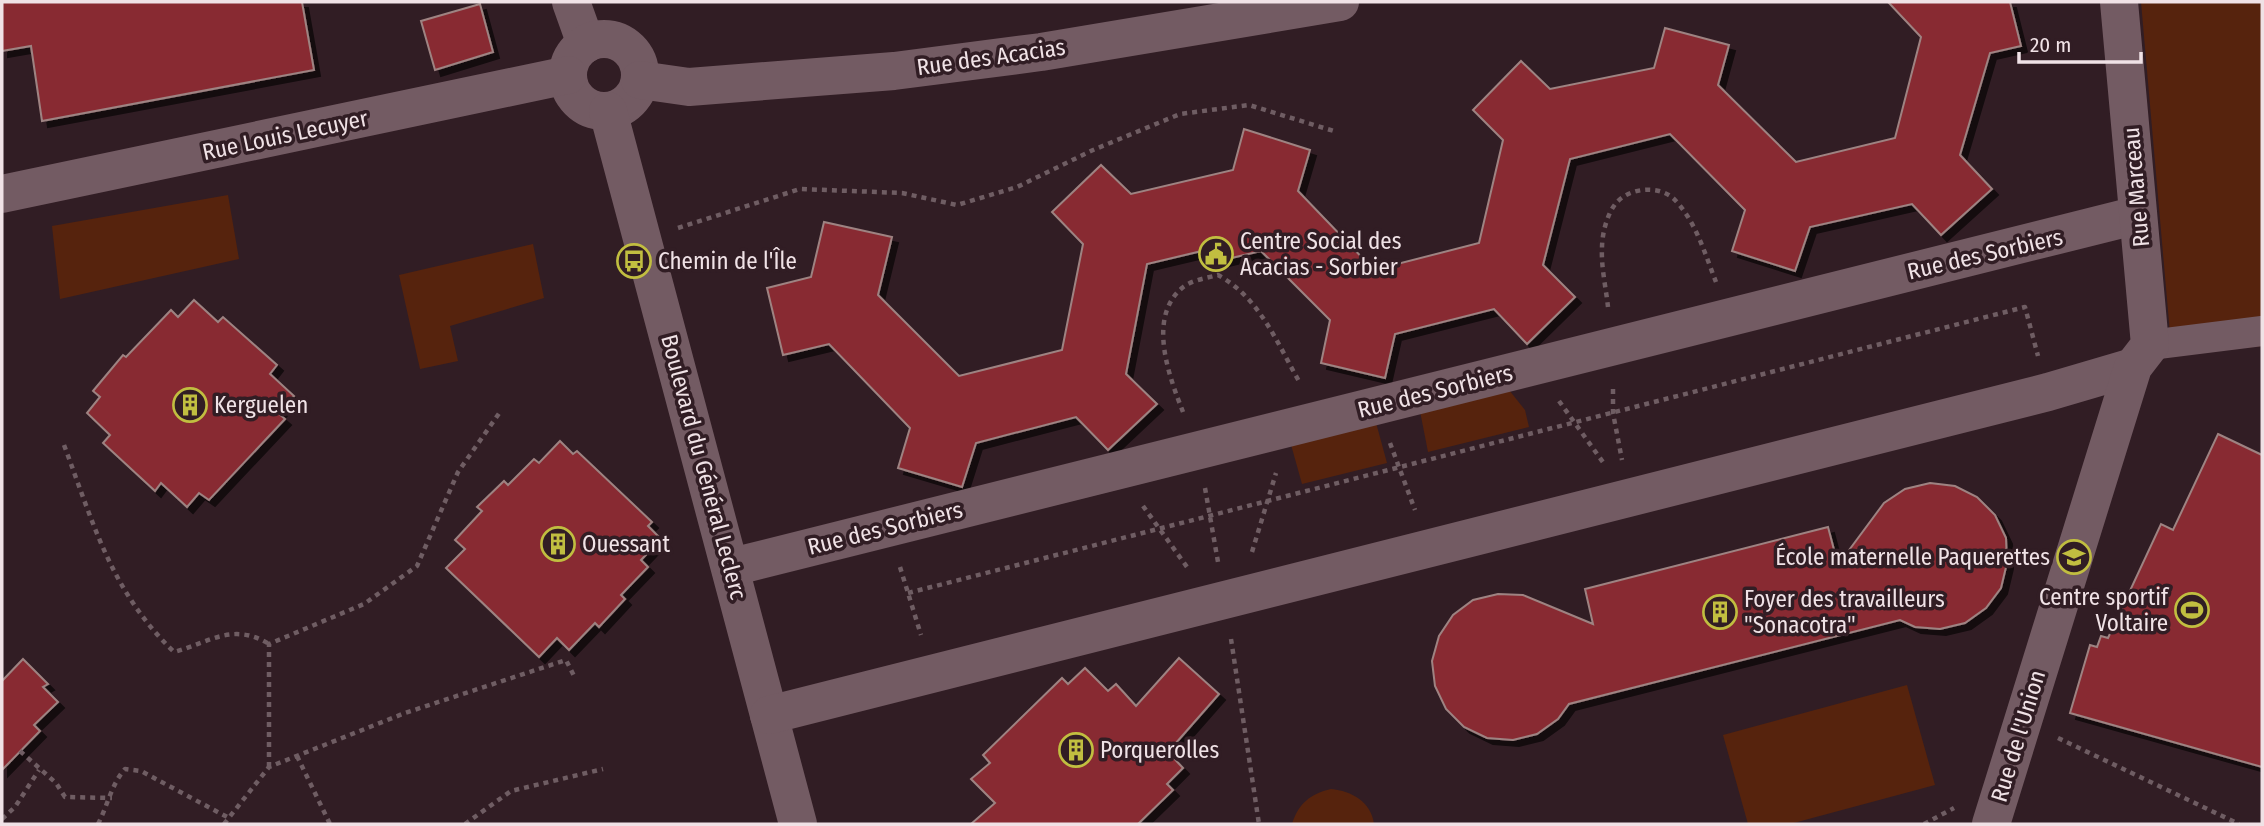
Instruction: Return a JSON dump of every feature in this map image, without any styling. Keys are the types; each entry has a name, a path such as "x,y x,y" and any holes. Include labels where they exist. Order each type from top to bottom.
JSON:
{"street":[{"path":"571,2 577,60 572,90 580,102 593,110 608,111 629,101 640,80 639,65 631,51 618,41 602,39 577,60"},
{"name":"Rue des Acacias","path":"640,80 689,86 894,71 1041,52 1340,2"},
{"name":"Rue Marceau","path":"2119,2 2137,215 2141,356"},
{"name":"Rue Louis Lecuyer","path":"2,194 577,60"},
{"name":"Boulevard du Général Leclerc","path":"608,111 732,566 798,824"},
{"name":"Rue des Sorbiers","path":"732,566 1198,452 1613,347 1728,315 2137,215"},
{"path":"769,715 2049,392 2141,356 2262,331"},
{"name":"Rue de l'Union","path":"1991,824 2141,356"}],"path":[{"path":"644,239 800,189 902,193 957,205 1017,187 1093,150 1180,114 1249,105 1337,132"},
{"path":"1629,497 1613,412 1613,347 1602,247 1605,224 1617,202 1633,192 1655,189 1673,198 1690,220 1728,315"},
{"path":"1117,471 1159,528 1226,598 1305,424 1262,314 1238,286 1219,275 1199,279 1183,287 1171,301 1162,322 1175,393 1198,452"},
{"path":"908,593 2025,307 2049,392"},
{"path":"1533,366 1629,497"},
{"path":"1377,406 1429,547"},
{"path":"269,644 364,604 417,566 458,472 500,412"},
{"path":"65,445 113,571 124,593 156,635 174,652 225,634 251,633 269,644"},
{"path":"269,644 269,767"},
{"path":"224,824 269,767 405,713 566,660 574,676"},
{"path":"2023,721 2239,824"},
{"path":"20,751 56,783 65,797 111,798"},
{"path":"297,756 330,824"},
{"path":"98,824 117,778 125,769 141,771 229,818"},
{"path":"466,824 511,791 603,769"},
{"path":"2,819 15,807 39,770"}],"shaded area":[{"path":"2141,2 2262,2 2262,346 2172,356"},
{"path":"228,195 239,259 60,299 52,226"},
{"path":"533,244 544,298 450,326 458,361 420,369 399,275"},
{"path":"1505,385 1525,410 1529,427 1428,452 1419,406"},
{"path":"1375,419 1387,463 1302,484 1290,441"},
{"path":"1907,685 1935,785 1790,824 1748,824 1723,735"},
{"path":"1331,789 1346,792 1359,799 1369,810 1374,824 1292,824 1306,801"}],"building":[{"path":"2,2 302,2 314,70 42,121 31,46 2,51"},
{"path":"1888,2 2010,2 2021,46 1990,53 1960,155 1992,189 1941,235 1912,204 1810,227 1795,271 1732,251 1745,210 1670,134 1570,159 1543,265 1575,297 1527,344 1494,309 1395,334 1385,378 1321,363 1330,320 1261,251 1210,263 1206,250 1147,264 1126,374 1157,404 1108,450 1076,417 976,443 962,487 898,468 910,428 829,344 783,355 767,288 811,277 824,222 892,237 878,295 959,376 1062,350 1083,244 1052,212 1101,165 1131,194 1233,170 1244,129 1310,150 1298,191 1374,270 1479,243 1503,140 1473,110 1521,61 1550,89 1654,68 1665,28 1729,45 1718,85 1796,162 1895,138 1921,37"},
{"path":"480,4 493,52 435,70 421,21"},
{"name":"Kerguelen","path":"194,300 218,322 223,317 277,365 270,374 294,396 278,413 285,419 209,500 199,493 187,507 161,483 155,491 103,443 110,435 87,413 100,397 93,391 123,355 126,357 171,310 178,317"},
{"name":"Centre sportif Voltaire","path":"2218,434 2262,455 2262,767 2070,713 2090,645 2097,647 2101,636 2108,638 2161,524 2173,530"},
{"name":"Ouessant","path":"560,441 573,454 577,451 652,522 648,526 661,539 641,560 648,567 621,595 625,599 599,627 595,623 569,650 557,638 539,657 446,568 465,549 455,540 482,511 477,507 504,481 508,485 534,459 539,463"},
{"path":"1930,483 1955,486 1977,497 1995,515 2006,538 2007,563 2001,588 1986,608 1965,623 1940,629 1915,627 1900,620 1569,704 1558,719 1537,734 1513,740 1487,738 1464,727 1446,709 1435,686 1432,661 1439,636 1453,615 1473,600 1498,594 1523,595 1593,624 1585,589 1828,527 1838,565 1884,503 1905,489"},
{"name":"Porquerolles","path":"1179,658 1219,694 1168,752 1183,768 1167,784 1173,790 1138,824 971,824 995,803 971,779 990,763 983,755 1062,678 1068,684 1085,668 1108,691 1116,684 1136,706"},
{"path":"23,659 48,684 43,687 58,702 34,725 40,731 2,770 2,681"}],"place":[{"name":"Centre Social des Acacias - Sorbier","path":"1216,254"},
{"name":"Chemin de l'Île","path":"634,261"},
{"name":"Kerguelen","path":"190,405"},
{"name":"Ouessant","path":"558,544"},
{"name":"École maternelle Paquerettes","path":"2074,557"},
{"name":"Centre sportif Voltaire","path":"2192,610"},
{"name":"Foyer des travailleurs \"Sonacotra\"","path":"1720,612"},
{"name":"Porquerolles","path":"1076,750"}]}
